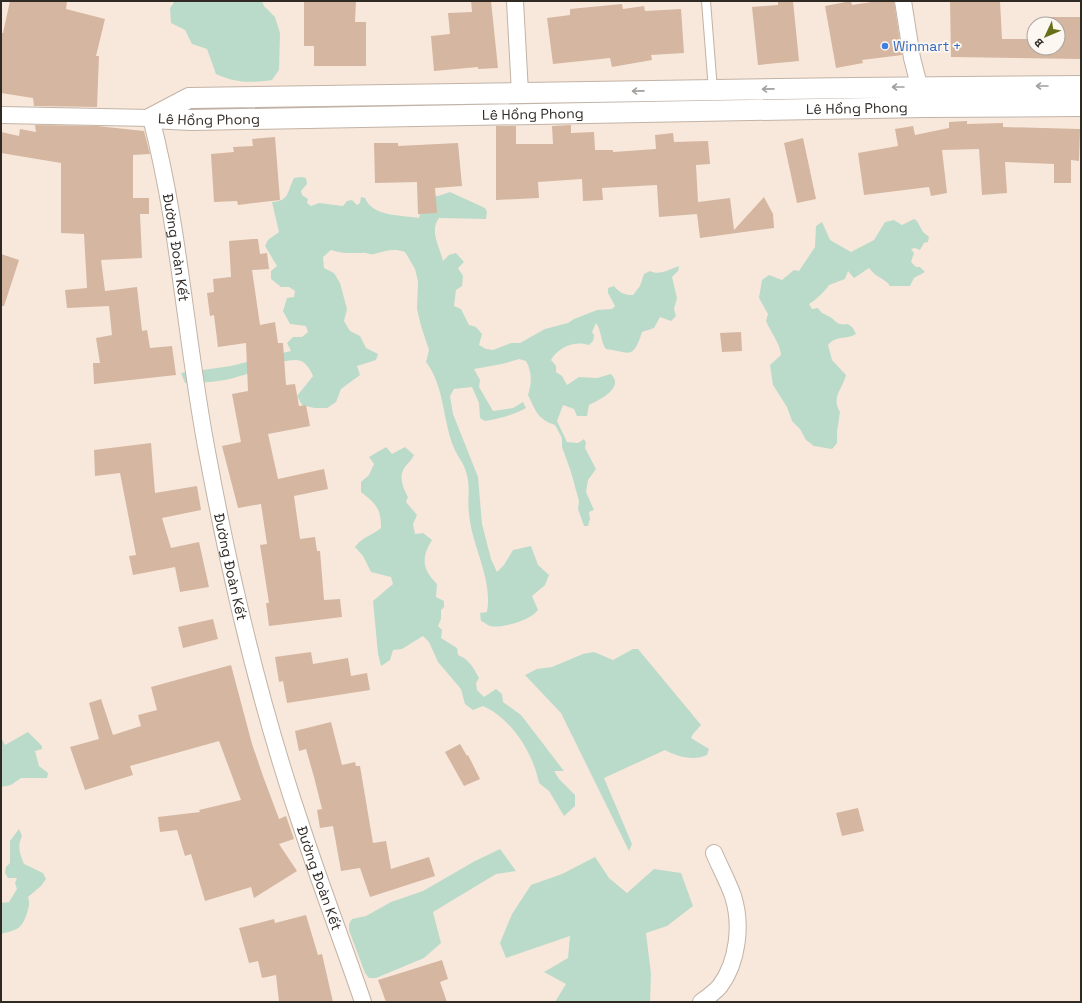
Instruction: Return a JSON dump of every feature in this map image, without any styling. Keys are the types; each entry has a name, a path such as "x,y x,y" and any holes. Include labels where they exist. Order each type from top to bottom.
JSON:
{"street":[{"path":"515,1 520,92"},
{"path":"903,1 912,58 925,107"},
{"name":"Lê Hồng Phong","path":"151,118 189,98 520,92 1081,86"},
{"name":"Lê Hồng Phong","path":"151,118 199,119 925,107 1081,106"},
{"path":"1,115 151,118"},
{"name":"Đường Đoàn Kết","path":"151,118 173,216 189,343 208,456 244,628 300,824 363,1002"},
{"path":"702,1002 720,986 723,981 732,961 736,943 736,914 733,897 714,853"}],"lane":[{"path":"706,1 713,90"}],"green space":[{"path":"175,1 262,1 264,6 275,17 280,33 279,70 272,80 243,82 216,74 207,49 192,44 185,30 171,23 170,8"},
{"path":"294,178 306,178 307,184 301,191 302,195 308,199 307,203 311,206 319,203 343,206 347,201 352,200 357,205 360,203 361,197 365,198 374,209 381,212 419,218 420,213 434,196 450,192 485,208 487,212 486,219 439,218 436,223 435,234 443,261 449,255 456,253 464,262 458,268 463,276 462,286 456,290 454,306 461,309 469,325 476,327 482,334 479,345 486,349 493,350 511,343 520,343 545,329 568,323 597,310 612,309 615,306 608,293 608,288 614,286 622,293 633,295 640,286 644,274 650,271 657,273 679,266 678,271 672,277 677,298 674,309 676,316 671,321 660,317 654,328 642,332 633,351 625,353 606,349 596,323 592,332 594,335 593,341 589,345 578,343 567,346 558,351 551,360 556,366 556,372 562,376 567,385 579,377 597,378 611,374 614,379 615,384 613,389 604,397 589,405 587,416 577,416 574,409 563,405 557,421 567,442 578,443 584,439 586,443 585,448 596,469 588,480 586,492 594,510 589,512 590,519 588,526 584,526 578,509 579,501 562,447 562,438 555,425 544,420 538,414 528,395 531,378 526,361 519,359 474,369 480,380 479,387 493,411 513,408 523,402 526,408 506,416 485,421 480,418 479,403 472,387 454,389 450,396 453,414 478,477 482,524 491,559 497,572 504,565 513,550 531,546 538,565 549,575 545,585 532,596 538,610 529,617 516,623 495,627 481,621 480,613 487,612 487,587 471,526 467,477 464,466 455,451 450,437 437,382 426,362 429,350 417,309 418,281 415,269 405,252 393,250 372,254 342,253 331,250 323,257 324,268 334,273 340,283 347,309 344,321 350,331 360,336 366,348 378,354 376,360 357,366 360,375 341,389 336,402 327,408 314,408 302,405 297,396 313,376 307,365 299,360 289,360 226,380 185,383 181,373 231,366 291,351 287,343 293,337 302,337 308,332 306,326 290,324 283,311 287,298 294,297 295,291 289,287 281,287 271,279 271,271 277,266 265,246 268,240 279,232 272,202 282,200 287,194"},
{"path":"914,219 917,221 923,232 929,237 928,242 924,243 920,250 915,248 911,249 914,253 911,262 925,272 914,278 910,286 890,286 869,268 854,278 848,271 845,279 829,285 809,304 812,309 818,308 838,323 848,324 853,328 856,334 834,340 828,345 832,360 846,375 837,398 840,412 837,443 832,449 814,446 806,440 800,429 792,421 787,407 773,385 770,365 781,355 777,342 766,321 768,314 759,298 762,280 769,275 782,280 794,270 799,271 815,247 816,226 822,222 830,240 851,252 874,240 885,222 894,220 902,225"},
{"path":"386,447 392,454 405,447 414,455 403,471 402,482 408,497 406,502 417,515 413,524 415,534 423,533 432,540 426,552 425,563 428,573 437,584 436,597 444,601 444,607 441,610 441,619 438,626 442,630 441,638 457,648 458,655 468,661 473,667 479,678 476,683 477,690 484,697 496,689 502,694 503,702 521,715 564,771 554,771 559,779 575,795 575,806 564,816 549,791 539,783 532,760 520,738 503,719 493,712 483,706 473,710 465,704 461,689 438,662 429,642 423,636 402,649 393,650 390,660 381,666 378,654 373,601 393,584 391,577 371,572 363,556 355,547 381,528 379,511 374,503 361,492 361,482 369,475 374,464 369,457"},
{"path":"633,649 638,649 701,725 691,738 709,749 707,755 697,758 675,755 665,750 604,778 632,844 629,851 561,713 525,675 537,669 552,667 583,654 594,652 613,660"},
{"path":"28,732 42,746 42,749 35,751 39,766 48,773 47,778 21,778 11,785 1,787 1,737 5,745"},
{"path":"19,829 22,836 20,843 21,857 24,864 43,873 46,879 41,886 28,897 28,909 21,926 15,930 1,934 1,903 9,902 17,889 15,883 17,878 8,878 5,873 6,867 10,863 10,841"},
{"path":"500,849 516,871 496,874 433,912 441,943 424,958 376,978 369,978 365,973 349,930 349,924 352,919 366,916 391,902 423,891 475,861"},
{"path":"595,857 609,878 627,893 654,869 681,873 693,906 667,926 646,933 651,974 650,1002 555,1002 566,984 544,972 568,958 570,936 506,958 500,943 512,914 531,885 562,874"}],"building":[{"path":"10,1 67,1 66,9 105,19 96,56 99,56 97,107 34,106 33,98 1,93 1,33 3,33"},
{"path":"304,1 356,1 355,22 366,22 366,66 314,66 314,46 304,46"},
{"path":"471,1 491,1 498,68 478,69 478,67 434,71 431,36 450,34 448,13 472,12"},
{"path":"778,1 793,1 799,61 758,65 752,7 778,5"},
{"path":"851,1 852,5 878,1 894,1 902,55 862,60 863,63 836,68 825,6"},
{"path":"950,1 1000,1 1002,39 1026,39 1026,56 1066,56 1066,17 1081,17 1081,59 951,57"},
{"path":"622,4 623,9 644,6 645,11 681,9 684,53 651,55 652,60 612,67 610,58 553,64 547,18 570,15 570,9"},
{"path":"967,121 967,124 1003,123 1003,127 1080,129 1079,161 1071,160 1071,183 1054,183 1054,164 1005,162 1007,193 982,195 979,149 942,150 947,193 931,196 929,187 864,195 858,153 898,146 895,129 913,126 915,135 949,128 949,122"},
{"path":"35,125 97,126 144,131 150,154 133,155 133,198 149,198 149,214 140,214 142,258 101,260 105,291 137,287 142,331 147,330 150,348 172,346 176,375 94,384 93,363 100,363 96,338 112,335 109,306 67,308 65,290 87,288 84,234 61,233 61,163 1,153 1,132 19,136 20,129 36,132"},
{"path":"571,125 571,133 594,132 595,150 613,150 613,152 656,149 655,135 673,133 674,142 708,141 710,164 696,165 698,202 730,198 734,230 764,197 773,214 774,228 700,238 697,214 659,217 657,185 602,188 603,200 583,201 582,179 538,182 539,198 496,200 496,126 516,126 516,144 553,144 552,126"},
{"path":"275,137 280,200 238,205 237,201 214,202 211,154 234,152 233,147 253,146 252,139"},
{"path":"803,138 816,199 797,203 784,143"},
{"path":"374,143 398,143 398,146 458,143 462,186 435,188 437,213 418,214 417,182 375,183"},
{"path":"258,239 260,254 267,253 269,269 252,270 260,325 275,322 278,343 283,343 286,385 295,384 299,406 306,405 310,426 268,434 278,479 324,469 328,489 294,496 300,539 315,537 317,551 320,551 324,600 340,599 342,617 269,626 266,603 269,603 260,545 267,544 261,504 238,508 222,446 241,442 232,394 248,391 246,343 218,347 214,315 210,316 207,293 214,292 213,279 231,277 229,241"},
{"path":"1,254 19,260 4,306 1,306"},
{"path":"741,332 742,351 722,352 720,333"},
{"path":"151,443 155,493 197,486 201,510 162,518 171,548 199,542 209,587 180,592 175,567 133,575 129,556 136,555 120,473 95,476 94,450"},
{"path":"213,619 218,639 183,648 178,627"},
{"path":"311,652 313,664 348,658 351,676 367,673 370,690 287,703 283,681 279,682 275,657"},
{"path":"231,665 252,744 263,776 279,819 286,816 294,839 279,844 297,871 254,898 251,887 205,901 191,854 185,856 177,830 160,832 158,817 200,812 199,810 241,800 219,741 130,766 133,775 85,790 70,747 99,739 89,703 101,699 113,735 141,726 138,715 157,710 151,687"},
{"path":"331,722 342,765 355,762 356,766 360,766 373,843 386,841 391,869 429,857 435,876 370,897 360,868 341,871 333,826 320,828 317,810 322,809 314,777 306,749 299,751 295,731"},
{"path":"460,744 467,756 468,755 480,779 464,786 445,752"},
{"path":"858,808 864,831 842,836 836,813"},
{"path":"306,915 318,955 322,954 333,1002 279,1002 276,975 262,978 258,961 249,963 239,928 274,919 275,923"},
{"path":"442,960 448,979 440,982 447,1002 386,1002 378,980"}],"place":[{"name":"Winmart +","path":"885,46"}]}
